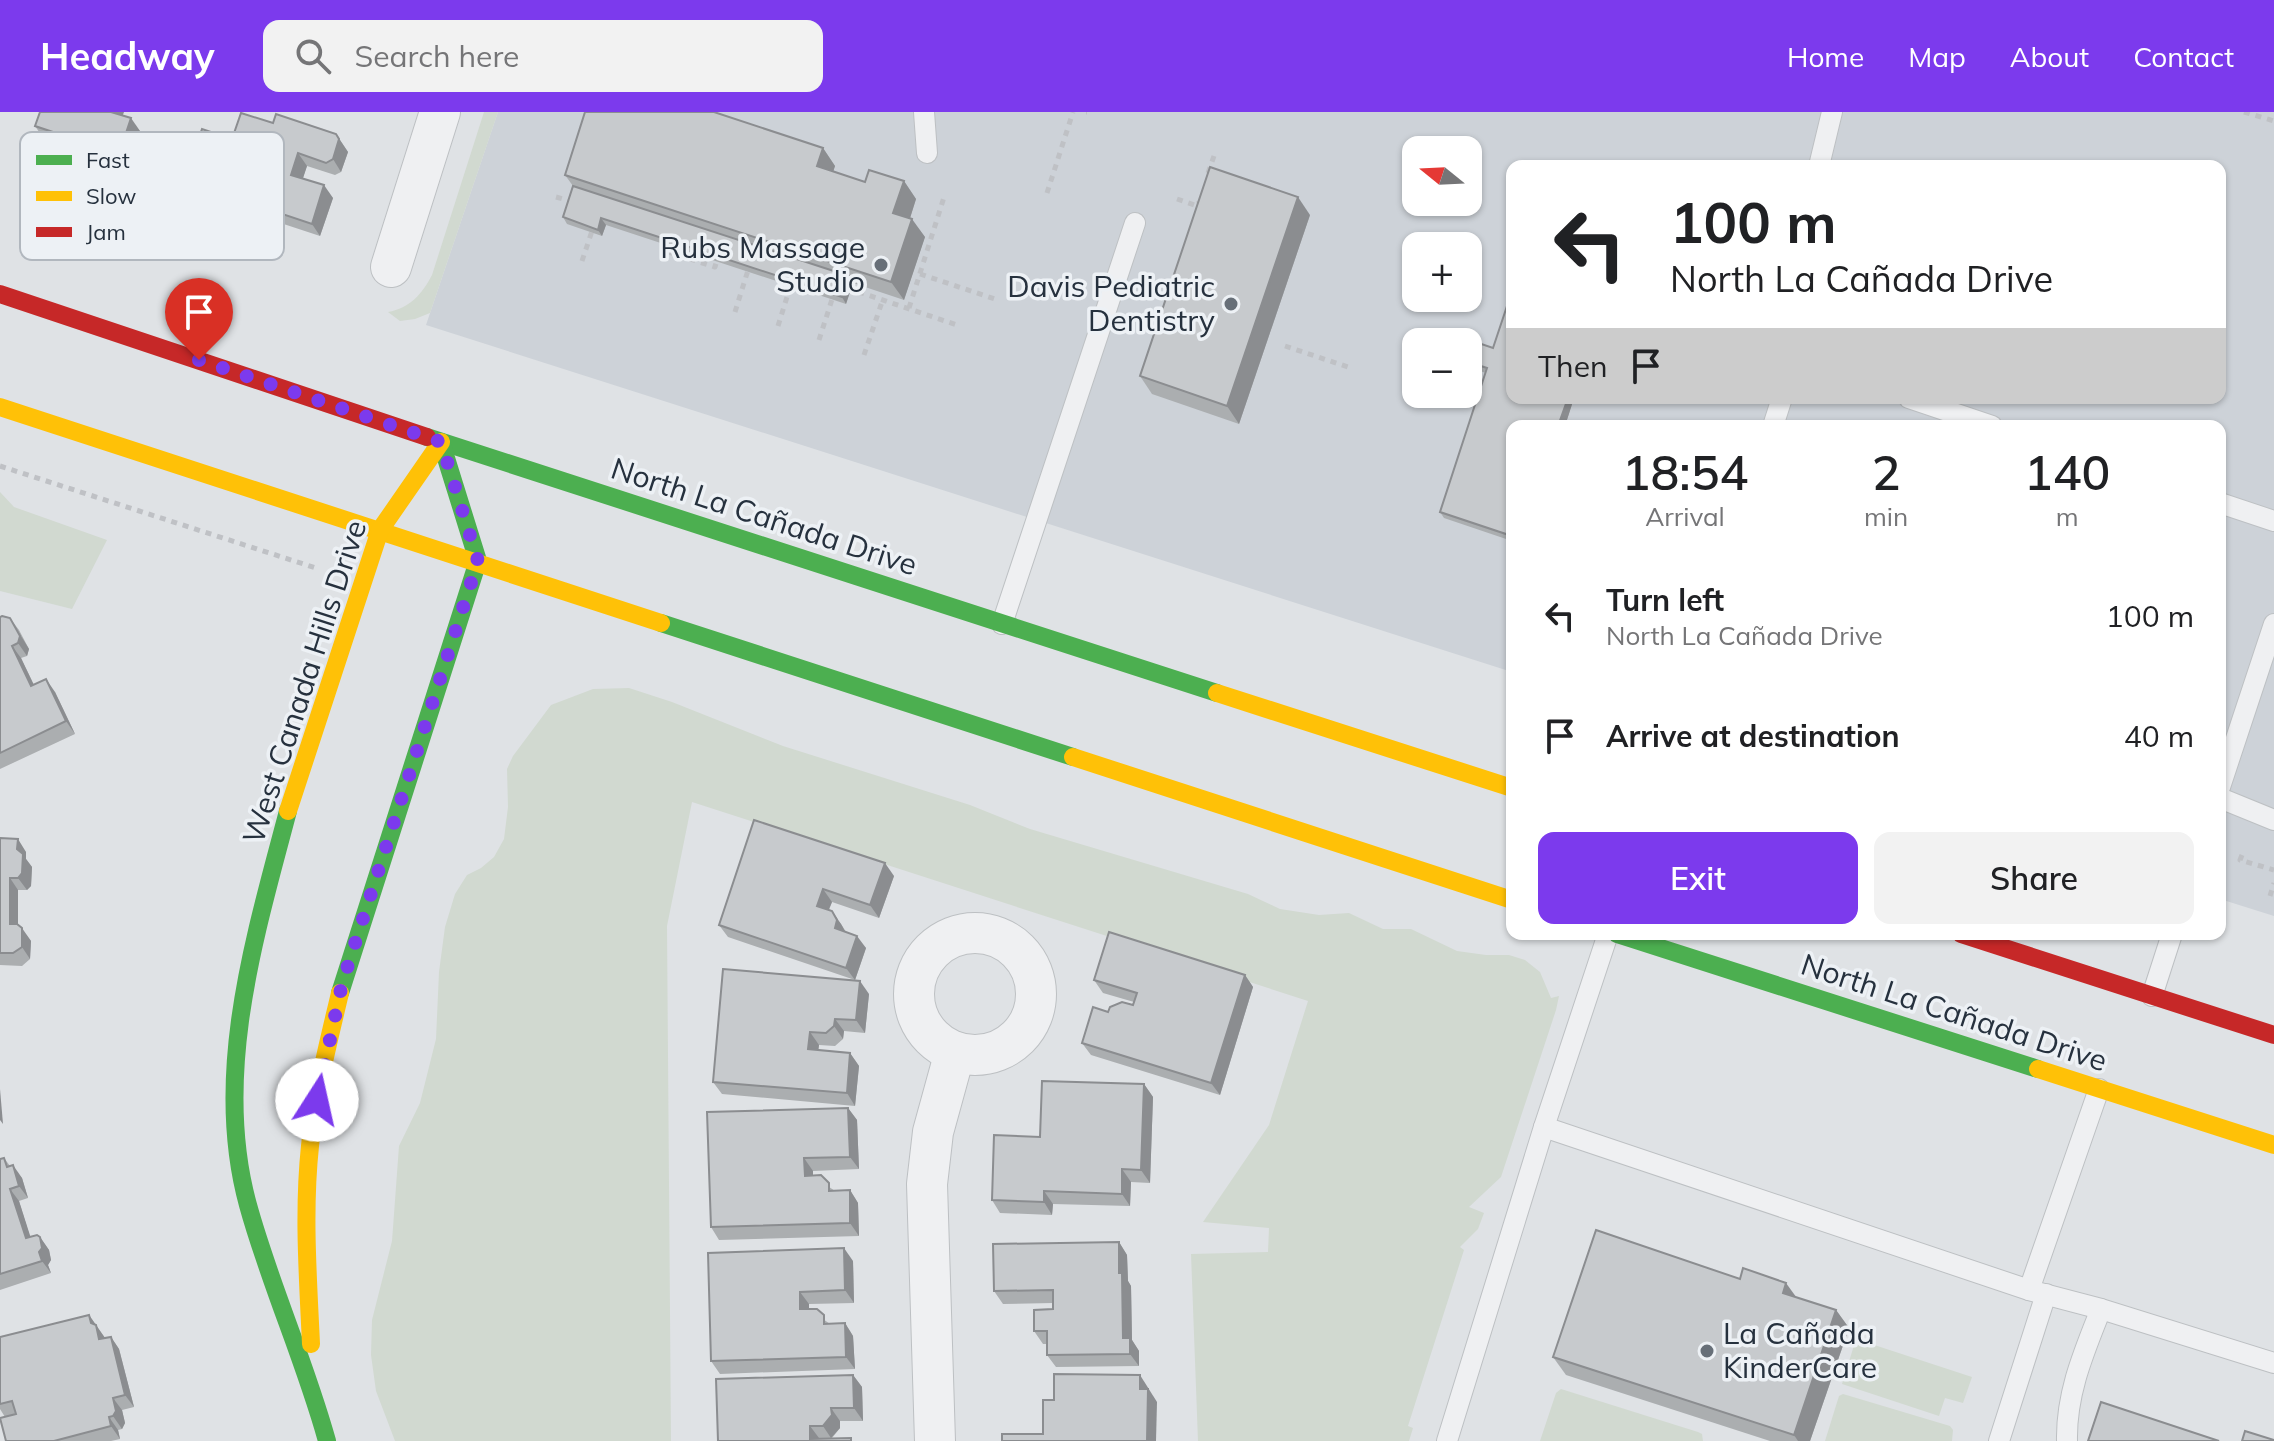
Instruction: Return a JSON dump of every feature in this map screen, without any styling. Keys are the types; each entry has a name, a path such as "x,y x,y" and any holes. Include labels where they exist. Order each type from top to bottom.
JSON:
{"main road":[{"name":"North La Cañada Drive","path":"0,294 441,442 1506,786"},
{"path":"0,407 1506,898"},
{"name":"West Canada Hills Drive","path":"327,1441 248,1204 238,1151 234,1097 247,979 288,812 380,530 441,442"},
{"path":"441,442 478,561"},
{"name":"West Canada Hills Drive","path":"315,1398 307,1299 306,1218 310,1146 320,1077 342,984 478,561"},
{"name":"North La Cañada Drive","path":"1636,940 2274,1145"},
{"path":"1979,940 2274,1035"}],"street":[{"path":"391,267 440,112"},
{"path":"935,1441 927,1184 933,1132 955,1052"}],"lane":[{"path":"924,112 927,153"},
{"path":"1820,160 1832,112"},
{"path":"1002,624 1135,223"},
{"path":"1927,404 1974,420"},
{"path":"2226,505 2274,521"},
{"path":"2226,769 2274,624"},
{"path":"2226,800 2274,820"},
{"path":"1447,1441 1544,1127 1606,940"},
{"path":"2152,996 2170,940"},
{"path":"1999,1441 2038,1292 2099,1089"},
{"path":"1544,1127 2038,1292 2274,1363"},
{"path":"2067,1441 2066,1417 2076,1373 2101,1309"}],"path":[{"path":"1047,193 1073,112"},
{"path":"2244,112 2274,121"},
{"path":"1205,181 1214,156"},
{"path":"909,308 945,194"},
{"path":"1177,199 1197,206 1201,194"},
{"path":"556,197 585,205"},
{"path":"582,261 595,223"},
{"path":"670,232 665,251 715,267 721,249"},
{"path":"735,312 752,258"},
{"path":"778,326 795,272"},
{"path":"920,274 998,300"},
{"path":"819,340 836,285 960,326"},
{"path":"864,355 883,299"},
{"path":"1285,346 1351,368"},
{"path":"0,466 319,569"},
{"path":"2242,855 2240,860 2274,870"},
{"path":"2270,896 2274,883"}],"shaded area":[{"path":"484,112 498,112 430,313 400,321 388,312 414,299 432,275"},
{"path":"498,112 2274,112 2274,916 2226,901 2226,420 1506,420 1506,670 426,325"},
{"path":"0,492 14,507 107,540 72,609 0,591"},
{"path":"629,688 783,746 970,805 1030,829 1248,894 1280,909 1319,915 1349,913 1383,929 1411,929 1457,951 1509,955 1525,960 1540,972 1551,998 1559,996 1556,1010 1501,1177 1469,1207 1484,1213 1478,1229 1460,1247 1464,1250 1408,1426 1413,1428 1409,1441 1198,1441 1191,1254 1268,1252 1269,1228 1203,1222 1269,1125 1308,1001 692,802 667,926 671,1441 395,1441 376,1391 371,1355 372,1320 392,1241 399,1146 420,1103 436,1039 439,972 445,927 455,894 467,875 494,857 504,839 508,807 507,769 513,756 551,705 593,689"},
{"path":"1856,1339 1972,1377 1963,1403 1945,1398 1939,1416 1842,1384"},
{"path":"1561,1389 1698,1432 1702,1434 1703,1441 1540,1441 1556,1393"},
{"path":"1843,1394 1950,1426 1953,1430 1952,1441 1825,1441 1839,1396"}],"building":[{"path":"40,112 111,112 131,118 126,132 53,132 35,126"},
{"path":"585,112 714,112 823,148 817,166 865,182 869,170 904,181 893,213 912,219 891,282 565,175"},
{"path":"241,113 273,123 276,114 336,134 339,139 333,159 326,163 298,153 291,175 324,185 312,224 284,215 284,132 234,132"},
{"name":"Davis Pediatric Dentistry","path":"1210,167 1298,197 1227,406 1140,376"},
{"path":"573,186 849,276 842,297 601,218 598,230 563,217"},
{"path":"1506,309 1506,404 1566,404 1560,420 1506,420 1506,534 1440,512 1474,408 1482,408 1482,383 1487,368 1482,366 1482,344 1493,348"},
{"path":"0,617 10,618 20,636 18,643 12,646 31,686 46,679 66,721 0,753"},
{"path":"754,820 885,863 870,905 823,889 817,906 832,911 837,920 835,928 857,936 846,968 719,925"},
{"path":"0,838 18,839 17,849 23,854 22,873 18,878 10,878 10,924 22,928 22,947 13,953 0,953"},
{"path":"1109,932 1245,975 1211,1083 1082,1043 1093,1007 1108,1012 1110,1007 1122,1002 1133,1005 1137,993 1094,980"},
{"path":"723,969 860,981 856,1020 835,1019 834,1026 826,1033 810,1032 808,1049 850,1053 847,1093 713,1082"},
{"path":"1042,1081 1144,1084 1141,1170 1122,1169 1122,1194 1044,1191 1044,1202 992,1200 994,1135 1040,1137"},
{"path":"848,1108 850,1157 804,1158 805,1176 821,1175 829,1183 829,1191 850,1190 850,1223 711,1227 707,1112"},
{"path":"4,1158 7,1167 13,1165 19,1186 10,1189 26,1238 40,1237 42,1261 0,1274 0,1159"},
{"name":"La Cañada KinderCare","path":"1596,1230 1740,1279 1743,1268 1786,1283 1783,1293 1836,1310 1794,1435 1553,1357"},
{"path":"1119,1242 1123,1338 1130,1338 1130,1354 1047,1355 1047,1331 1034,1331 1034,1310 1053,1309 1053,1290 994,1291 993,1244"},
{"path":"844,1248 845,1290 800,1292 800,1309 817,1309 824,1315 824,1324 845,1323 846,1357 711,1361 708,1253"},
{"path":"89,1315 91,1323 96,1325 99,1339 111,1337 125,1395 113,1398 116,1411 109,1417 111,1426 54,1441 6,1441 0,1418 16,1414 12,1401 0,1404 0,1337"},
{"path":"1054,1374 1140,1375 1140,1389 1148,1389 1147,1441 1002,1441 1002,1434 1043,1434 1043,1400 1054,1400"},
{"path":"853,1375 854,1408 831,1408 832,1415 823,1426 810,1426 810,1439 851,1438 851,1441 718,1441 716,1379"},
{"path":"2101,1402 2219,1441 2088,1441"},
{"path":"2245,1431 2274,1440 2274,1441 2242,1441"}],"traffic: fast":[{"path":"427,437 1217,693"},
{"path":"340,993 478,561 441,442"},
{"path":"661,623 1073,757"},
{"path":"288,811 251,956 236,1056 234,1106 238,1156 248,1205 327,1441"},
{"path":"1636,940 2038,1069"}],"traffic: slow":[{"path":"0,407 661,623"},
{"path":"288,811 380,530 441,442"},
{"path":"1217,693 1506,786"},
{"path":"1073,757 1506,898"},
{"path":"311,1344 308,1171 319,1088 340,993"},
{"path":"2038,1069 2274,1145"}],"traffic: jam":[{"path":"0,294 427,437"},
{"path":"1980,940 2274,1035"}],"place":[{"name":"Rubs Massage Studio","path":"881,265"},
{"name":"Davis Pediatric Dentistry","path":"1231,304"},
{"name":"La Cañada KinderCare","path":"1707,1351"}],"route":[{"path":"199,360 441,442 478,561 342,984 317,1100"}]}
